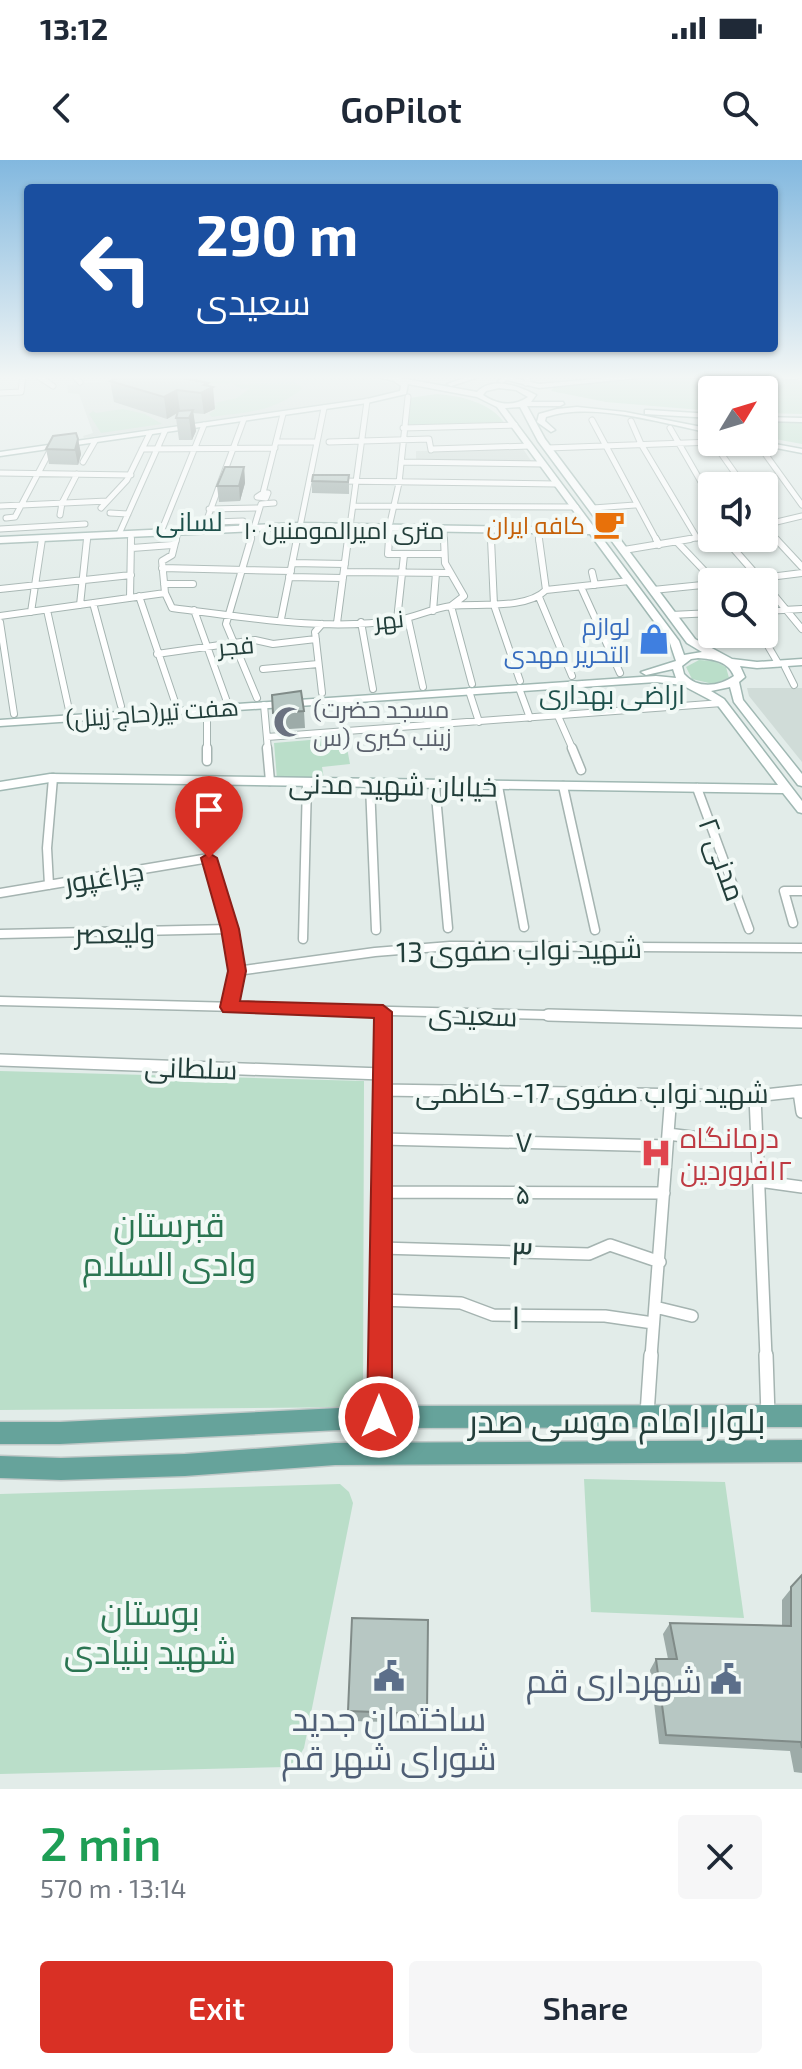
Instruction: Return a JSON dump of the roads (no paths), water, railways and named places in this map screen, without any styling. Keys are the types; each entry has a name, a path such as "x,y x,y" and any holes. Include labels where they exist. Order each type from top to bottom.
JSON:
{"main road":[{"path":"0,454 22,451"},
{"path":"533,451 675,643 679,677 721,702 802,809"},
{"path":"550,451 691,641 735,666 738,700"},
{"name":"۱۰ متری امیرالمومنین","path":"0,540 299,526 390,526 412,534 444,530 593,531"},
{"path":"675,643 686,646 691,641"},
{"name":"هفت تیر(حاج زینل)","path":"0,715 654,675 698,655 744,665 781,665"},
{"path":"691,684 718,689 753,670 802,664"},
{"name":"هفت تیر(حاج زینل)","path":"520,684 620,673 654,675 691,684"},
{"name":"هفت تیر(حاج زینل)","path":"0,723 207,708 373,689 471,687"},
{"path":"721,702 726,696 738,700 802,782"},
{"name":"خیابان شهید مدنی","path":"0,786 53,778 786,789"},
{"name":"بلوار امام موسی صدر","path":"0,1433 60,1433 379,1417 802,1416"},
{"name":"بلوار امام موسی صدر","path":"0,1467 61,1469 185,1465 335,1454 802,1451"}],"street":[{"path":"6,518 15,517 50,451"},
{"path":"83,462 89,451"},
{"path":"101,508 131,475 141,451"},
{"path":"119,534 156,451"},
{"path":"161,532 193,451"},
{"path":"203,530 232,451"},
{"path":"263,493 274,451"},
{"path":"281,619 314,451"},
{"path":"337,623 360,451"},
{"path":"401,451 388,554 443,554"},
{"path":"607,451 659,545"},
{"path":"624,550 697,538 645,451"},
{"path":"681,451 698,478"},
{"path":"767,456 802,505"},
{"path":"401,462 542,464"},
{"path":"0,473 131,475"},
{"path":"60,515 62,503 77,474"},
{"path":"308,481 556,484"},
{"path":"0,506 107,501"},
{"path":"270,781 267,737 260,701 226,624 259,508 261,504 274,503"},
{"path":"593,508 635,505"},
{"path":"353,506 576,507"},
{"path":"209,509 259,508"},
{"path":"778,522 802,516"},
{"path":"112,517 127,517"},
{"path":"214,522 243,521 241,528"},
{"path":"0,529 87,522 80,605"},
{"path":"444,530 443,554 464,596 451,606 479,722"},
{"path":"178,531 172,545 172,555 162,561 164,589 172,608 194,610 226,699"},
{"path":"491,531 494,605 530,718"},
{"path":"538,531 546,590"},
{"path":"130,598 131,534"},
{"path":"31,612 42,538"},
{"path":"778,539 802,567"},
{"path":"677,542 700,568"},
{"path":"132,548 172,545"},
{"path":"736,552 751,568"},
{"path":"397,620 404,555"},
{"path":"162,568 450,573"},
{"path":"291,570 344,571"},
{"path":"592,572 595,585"},
{"path":"433,611 436,573"},
{"path":"778,578 802,573"},
{"path":"0,589 131,575"},
{"path":"572,676 539,597 546,590 629,581"},
{"path":"14,714 0,619 130,598 193,584"},
{"path":"653,590 698,585"},
{"path":"581,587 620,673"},
{"path":"139,596 175,702"},
{"name":"نهر","path":"194,610 322,624 408,619 451,606 494,605 539,597"},
{"path":"778,599 802,629"},
{"path":"93,603 121,706"},
{"path":"778,610 802,609"},
{"path":"47,610 69,710"},
{"path":"671,615 698,614"},
{"path":"408,619 423,687"},
{"path":"361,622 373,689"},
{"path":"322,624 315,632 322,693"},
{"name":"فجر","path":"157,654 255,640 273,644 316,639"},
{"path":"770,648 794,685"},
{"path":"263,669 318,664"},
{"path":"267,737 721,702"},
{"path":"207,708 207,761"},
{"path":"558,716 581,770"},
{"path":"49,885 47,848 53,778"},
{"path":"303,939 307,784"},
{"path":"370,785 376,930"},
{"path":"435,785 448,928"},
{"path":"498,786 524,927"},
{"path":"563,786 595,930"},
{"name":"مدنی ۲","path":"697,788 749,929"},
{"name":"چراغپور","path":"0,893 209,858 230,929"},
{"path":"793,923 784,891 802,891"},
{"path":"229,1007 237,971 230,929"},
{"name":"ولیعصر","path":"0,934 230,929"},
{"name":"شهید نواب صفوی 13","path":"237,971 375,952 464,945 802,948"},
{"name":"سعیدی","path":"0,1001 802,1022"},
{"path":"379,1417 383,1012"},
{"name":"سلطانی","path":"0,1060 382,1074"},
{"name":"شهید نواب صفوی 17- کاظمی","path":"382,1090 755,1096 801,1092"},
{"path":"801,1092 802,1112"},
{"path":"647,1415 671,1094"},
{"path":"755,1096 768,1417"},
{"path":"667,1140 699,1138"},
{"name":"۷","path":"382,1139 667,1140"},
{"path":"758,1181 802,1187"},
{"name":"۵","path":"381,1192 664,1193"},
{"name":"۳","path":"381,1248 589,1254 610,1245 660,1262"},
{"name":"۱","path":"380,1300 461,1303 493,1315 605,1316 653,1323"},
{"path":"655,1307 692,1316"}],"place":[{"name":"کافه ایران","path":"609,524"},
{"name":"لوازم التحریر مهدی","path":"654,639"},
{"name":"(مسجد حضرت زینب کبری (س","path":"289,722"},
{"name":"درمانگاه ١٢فروردین","path":"656,1153"},
{"name":"ساختمان جدید شورای شهر قم","path":"389,1676"},
{"name":"شهرداری قم","path":"726,1679"}],"district":[{"name":"لسانی","path":"189,520"},
{"name":"اراضی بهداری","path":"612,693"}],"park label":[{"name":"قبرستان وادی السلام","path":"169,1242"},
{"name":"بوستان شهید بنیادی","path":"150,1630"}]}
